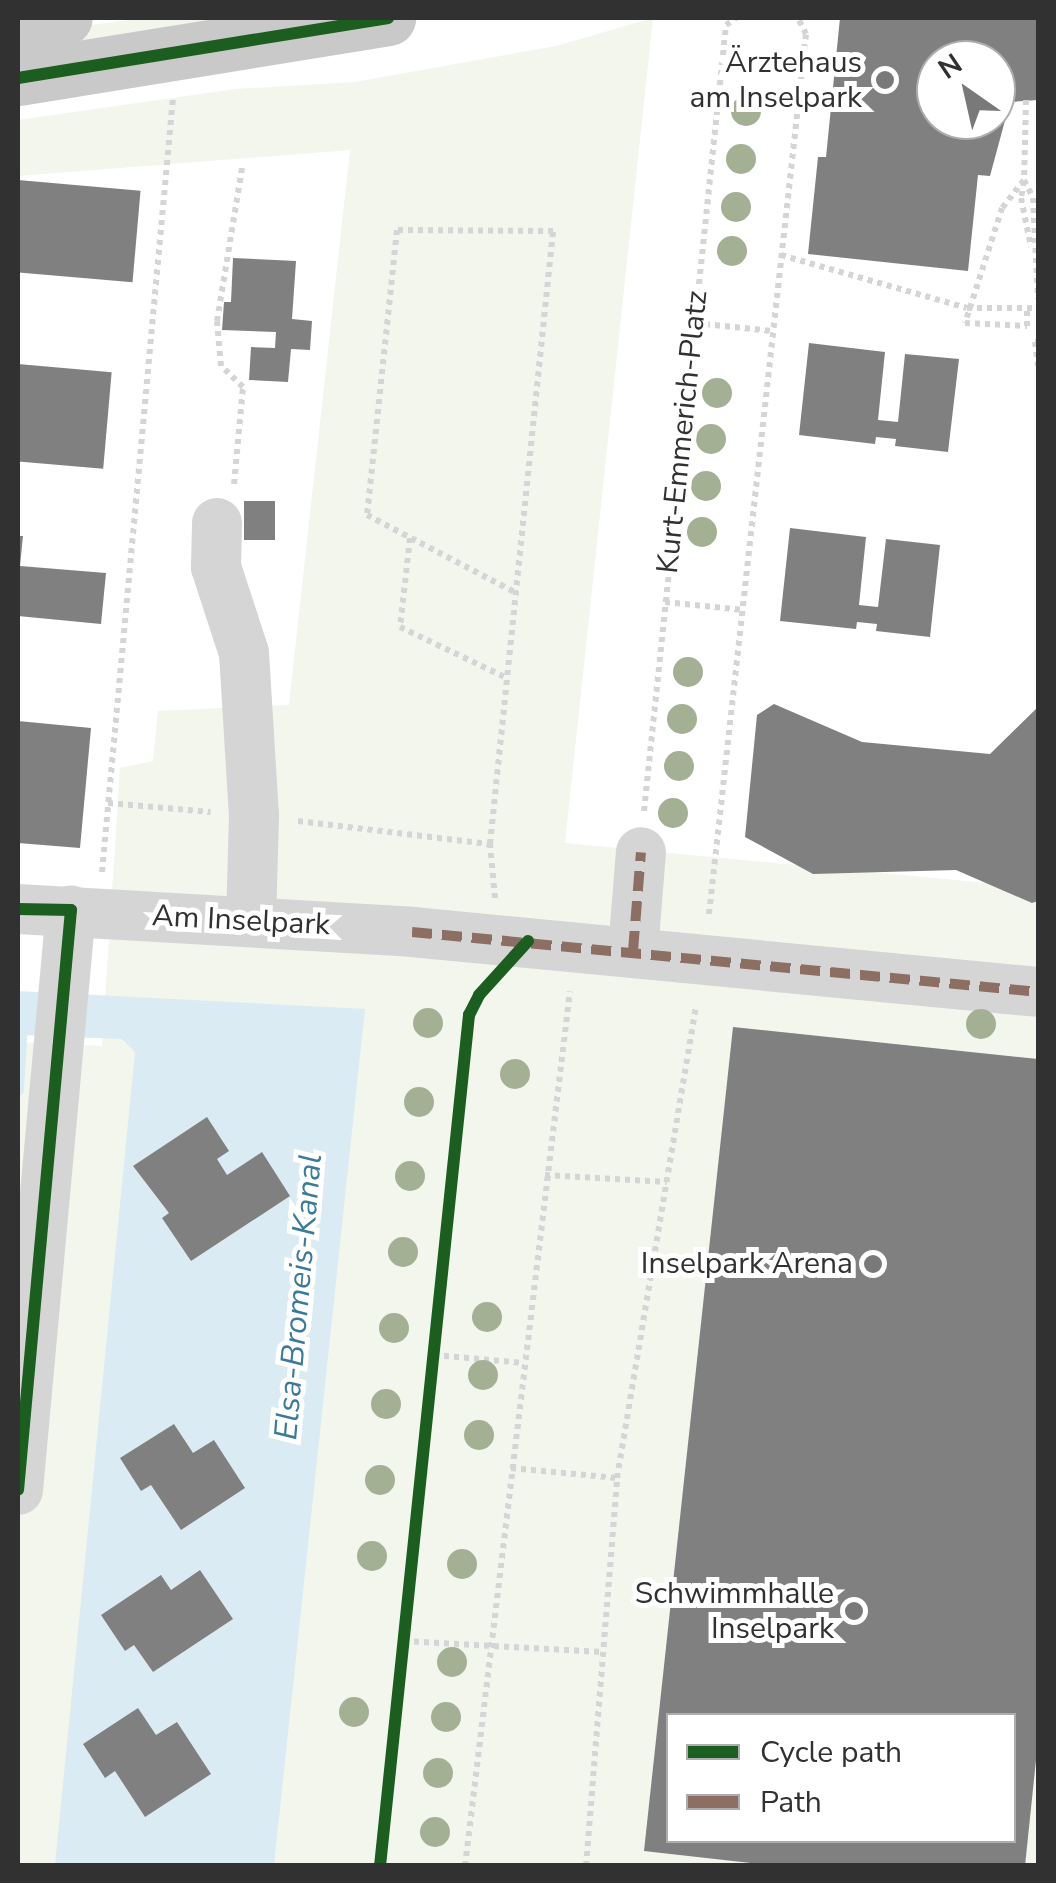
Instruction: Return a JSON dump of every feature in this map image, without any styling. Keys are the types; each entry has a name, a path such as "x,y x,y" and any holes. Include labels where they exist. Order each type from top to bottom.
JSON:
{"main road":[{"path":"18,24 65,18"},
{"path":"18,78 388,18"}],"street":[{"path":"217,524 216,567 244,653 254,815 251,921"},
{"path":"633,952 641,852"},
{"name":"Am Inselpark","path":"18,908 79,926 251,921 412,932 1038,992"},
{"path":"18,1490 58,1060 79,926"}],"path":[{"path":"586,1866 617,1478 703,959 744,610 806,34 798,18"},
{"path":"79,926 173,99"},
{"path":"1026,100 1024,180 1034,198 1038,298"},
{"path":"217,524 232,503 243,387 220,366 216,321 242,168"},
{"path":"1024,180 1002,208 967,308 966,323 1027,326 1027,308"},
{"path":"500,939 490,844 553,231 397,230 368,515 514,592"},
{"path":"781,256 967,308 1038,308"},
{"path":"695,323 772,331"},
{"path":"1038,342 1038,366"},
{"path":"410,538 400,627 505,677"},
{"path":"665,602 744,610"},
{"path":"465,1866 563,1019 580,946"},
{"path":"545,1175 666,1182"},
{"path":"434,1354 523,1363"},
{"path":"511,1468 617,1478"},
{"path":"404,1641 603,1652"}],"shaded area":[{"path":"142,18 309,18 92,50 63,29"},
{"path":"653,18 565,843 1038,888 1038,1865 18,1865 18,1042 102,1046 120,768 153,761 158,711 289,705 350,150 18,176 18,120 236,89 355,82 556,46"}],"water":[{"name":"Elsa-Bromeis-Kanal","path":"18,991 365,1009 274,1865 55,1865 135,1052 122,1039 18,1035"}],"building":[{"path":"840,18 1038,18 1038,100 1016,102 1016,40 916,40 916,140 1000,140 990,176 978,175 968,271 808,254 818,157 826,157"},
{"path":"18,180 141,191 133,282 18,272"},
{"path":"233,258 296,261 292,319 312,321 310,350 291,349 288,382 249,380 251,347 275,348 276,332 222,330 224,302 231,302"},
{"path":"809,343 885,352 878,420 898,422 905,354 959,359 948,452 895,446 896,439 876,437 875,444 799,435"},
{"path":"18,364 112,372 103,469 18,461"},
{"path":"244,501 275,501 275,540 244,540"},
{"path":"790,528 866,537 859,605 878,607 886,539 940,545 930,637 876,631 877,624 857,622 856,629 780,621"},
{"path":"18,536 23,536 20,566 106,573 101,624 18,616"},
{"path":"774,704 862,742 990,754 1038,707 1038,901 1032,903 956,870 813,874 745,837 757,715"},
{"path":"18,721 91,728 80,848 18,843"},
{"name":"Inselpark Arena","path":"733,1027 1038,1059 1038,1741 1025,1866 778,1866 644,1851"},
{"path":"207,1117 229,1151 217,1159 227,1175 262,1152 290,1196 191,1261 162,1218 169,1213 133,1166"},
{"path":"174,1424 193,1453 214,1440 245,1488 181,1530 151,1485 141,1491 120,1458"},
{"path":"200,1570 233,1619 153,1672 134,1645 125,1651 101,1615 161,1575 171,1590"},
{"path":"138,1708 156,1735 177,1722 211,1774 145,1817 115,1771 105,1778 83,1744"}],"waterway":[{"path":"18,1090 22,1022"}],"marked path":[{"path":"633,951 641,852"},
{"path":"412,932 1038,992"}],"cycle path":[{"path":"18,78 388,18"},
{"path":"18,909 71,910 18,1490"},
{"path":"380,1866 469,1015 479,995 528,941"}],"place":[{"name":"Ärztehaus am Inselpark","path":"885,80"},
{"name":"Inselpark Arena","path":"873,1264"},
{"name":"Schwimmhalle Inselpark","path":"854,1611"}]}
